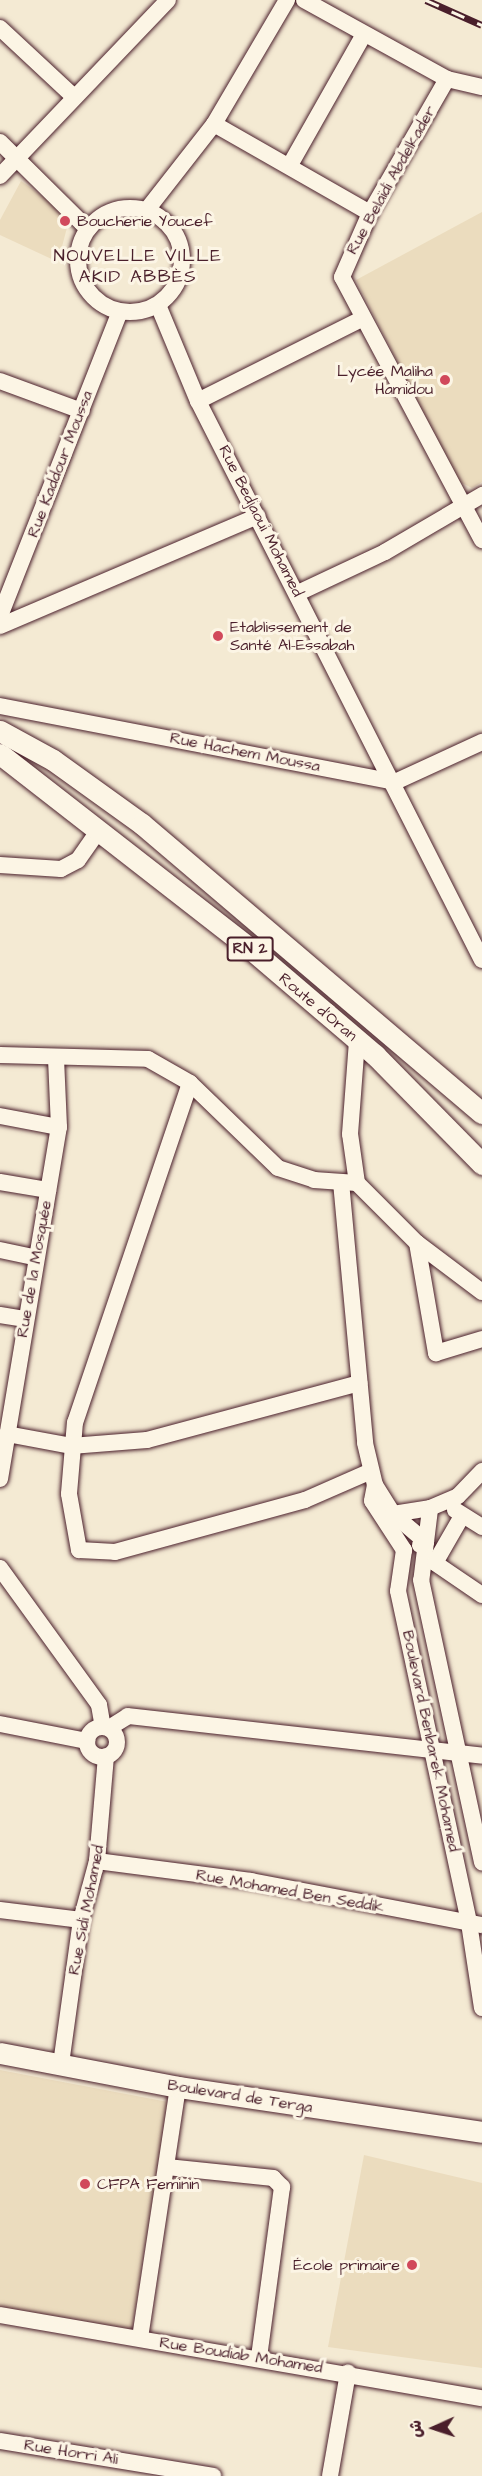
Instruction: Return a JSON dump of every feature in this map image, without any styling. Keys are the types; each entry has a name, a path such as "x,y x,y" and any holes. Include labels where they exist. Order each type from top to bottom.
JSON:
{"main road":[{"name":"Route d'Oran","path":"0,730 53,760 142,824 482,1113"},
{"name":"Route d'Oran","path":"0,753 99,830 357,1040 482,1164"},
{"name":"Boulevard de Terga","path":"0,2053 178,2087 482,2131"}],"street":[{"path":"0,176 73,96 168,0"},
{"path":"147,211 214,124 287,0"},
{"path":"304,0 447,79 482,87"},
{"path":"0,28 73,96"},
{"path":"290,165 364,34"},
{"name":"Rue Belaïdi Abdelkader","path":"447,79 370,213 341,273 360,320 482,540"},
{"path":"214,124 290,165 370,213"},
{"path":"0,142 87,229"},
{"path":"116,210 147,211 171,228 181,254 178,281 158,305 120,312 93,297 82,283 78,259 87,229 116,210"},
{"name":"Rue Bedjaoui Mohamed","path":"158,305 198,401 396,782 482,960"},
{"name":"Rue Kaddour Moussa","path":"0,616 120,312"},
{"path":"198,401 360,320"},
{"path":"0,381 82,411"},
{"path":"298,592 385,552 482,495"},
{"path":"0,626 258,516"},
{"name":"Rue Hachem Moussa","path":"0,706 396,782"},
{"path":"396,782 482,742"},
{"path":"0,865 61,869 78,860 99,830"},
{"path":"357,1040 349,1182 360,1383 373,1478 404,1550 426,1542"},
{"path":"0,1055 56,1059 148,1059 190,1083 278,1168 349,1182 417,1243 482,1292"},
{"name":"Rue de la Mosquée","path":"0,1479 7,1434 7,1385 26,1319 34,1257 59,1127 56,1059"},
{"path":"190,1083 96,1349 70,1446 69,1494 79,1550 115,1552 305,1500 373,1478"},
{"path":"0,1116 59,1127"},
{"path":"0,1182 48,1190"},
{"path":"417,1243 436,1353 482,1339"},
{"path":"0,1250 34,1257"},
{"path":"0,1315 26,1319"},
{"path":"7,1434 70,1446 147,1440 360,1383"},
{"path":"392,1522 438,1505 482,1471"},
{"path":"438,1505 482,1527"},
{"name":"Boulevard Benbarek Mohamed","path":"438,1505 426,1542 421,1580 476,1756 482,1862"},
{"path":"462,1516 435,1563 482,1595"},
{"path":"392,1522 426,1542"},
{"name":"Boulevard Benbarek Mohamed","path":"404,1550 398,1591 476,1924 482,2008"},
{"path":"0,1568 99,1705 106,1727 117,1743 106,1756 95,1755 87,1741 0,1724"},
{"path":"87,1741 92,1731 128,1716 433,1748 476,1756"},
{"name":"Rue Sidi Mohamed","path":"61,2064 81,1920 97,1861 106,1756"},
{"name":"Rue Mohamed Ben Seddik","path":"97,1861 251,1881 476,1924"},
{"path":"0,1910 81,1920"},
{"path":"140,2338 178,2087"},
{"path":"167,2167 273,2178 282,2187 259,2357"},
{"name":"Rue Boudiab Mohamed","path":"0,2315 259,2357 482,2398"},
{"path":"330,2476 348,2373"},
{"name":"Rue Horri Ali","path":"0,2441 211,2476"}],"shaded area":[{"path":"21,181 70,216 58,262 0,235 0,220"},
{"name":"Lycée Maliha Hamidou","path":"482,212 482,482 472,488 458,481 356,280"},
{"name":"CFPA Feminin","path":"0,2070 168,2102 132,2330 0,2310"},
{"name":"École primaire","path":"364,2155 482,2183 482,2368 328,2347"}],"railway":[{"path":"426,0 482,25"}],"place":[{"name":"Boucherie Youcef","path":"65,221"},
{"name":"Lycée Maliha Hamidou","path":"445,380"},
{"name":"Etablissement de Santé Al-Essabah","path":"218,636"},
{"name":"CFPA Feminin","path":"85,2184"},
{"name":"École primaire","path":"412,2265"}],"district":[{"name":"NOUVELLE VILLE AKID ABBÈS","path":"138,267"}]}
